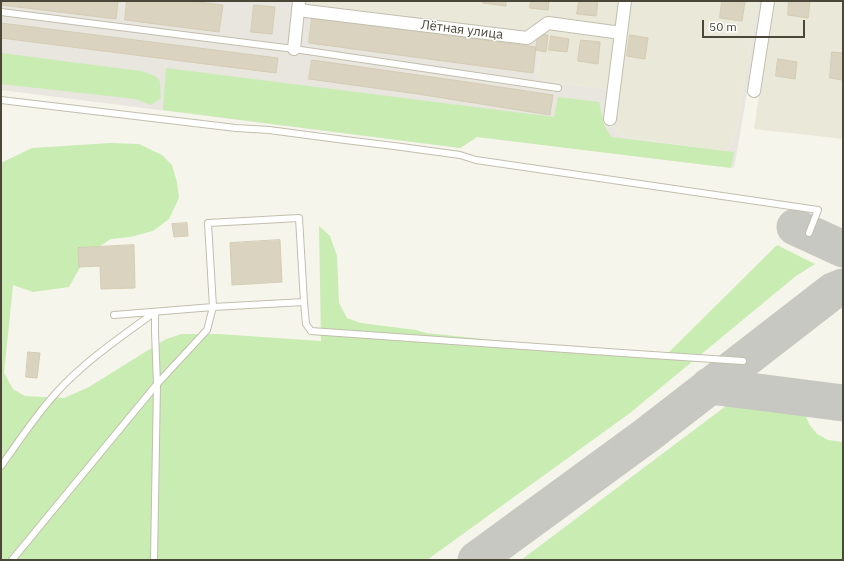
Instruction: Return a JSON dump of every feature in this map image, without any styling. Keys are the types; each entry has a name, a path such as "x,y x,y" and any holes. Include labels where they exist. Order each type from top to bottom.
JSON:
{"street":[{"path":"610,119 625,1"},
{"path":"754,91 768,1"},
{"path":"294,49 299,5"},
{"name":"Лётная улица","path":"299,5 527,38 548,23 621,33"}],"lane":[{"path":"1,12 294,49 558,88"},
{"path":"1,100 236,128 269,130 460,155 476,160 818,210 809,233"},
{"path":"12,560 158,384 207,330 213,307 208,223 299,218 306,324 311,331 743,361"},
{"path":"114,315 213,307 304,302"},
{"path":"154,560 158,384 155,312"},
{"path":"1,466 34,420 56,393 88,362 155,312"}],"shaded area":[{"path":"1,1 309,1 313,6 542,36 537,75 540,80 610,90 613,127 624,137 722,151 728,149 735,138 758,1 763,1 734,168 477,137 460,148 1,90"},
{"path":"309,1 621,1 610,90 540,80 537,75 542,36 530,33 313,6"},
{"path":"630,1 758,1 735,138 728,149 722,151 624,137 613,127 612,120"},
{"path":"773,1 843,1 843,139 754,129"}],"green space":[{"path":"1,53 141,71 153,75 158,79 160,82 161,98 151,105 135,99 1,84"},
{"path":"166,68 554,117 558,97 599,102 604,125 611,137 734,152 731,168 477,137 460,148 163,110"},
{"path":"110,143 139,144 162,155 172,165 177,182 179,198 169,219 153,231 130,237 111,239 95,249 82,264 69,287 33,292 13,285 4,373 13,389 25,396 64,398 89,387 166,339 182,334 219,334 321,341 319,226 330,236 337,256 339,303 347,318 361,323 416,330 426,333 656,357 667,354 777,245 815,264 796,276 630,413 427,560 1,560 1,163 32,148"},
{"path":"741,399 797,410 806,416 809,424 817,434 828,440 843,442 843,560 521,560 730,403"}],"building":[{"path":"1,1 118,1 116,19 1,5"},
{"path":"127,1 190,1 223,5 219,32 125,20"},
{"path":"483,1 506,1 506,6 483,3"},
{"path":"531,1 549,1 548,10 530,8"},
{"path":"579,1 598,1 596,16 577,14"},
{"path":"722,1 745,1 742,21 720,18"},
{"path":"789,1 810,1 808,18 788,15"},
{"path":"254,5 275,7 272,34 251,32"},
{"path":"312,17 536,47 533,73 309,43"},
{"path":"1,23 278,58 276,73 1,38"},
{"path":"538,34 548,35 546,52 536,50"},
{"path":"630,35 648,38 645,59 627,56"},
{"path":"551,36 569,39 567,52 549,50"},
{"path":"581,40 600,42 598,64 578,61"},
{"path":"832,52 843,53 843,80 830,78"},
{"path":"778,59 797,62 795,79 776,76"},
{"path":"312,60 553,95 550,115 418,94 309,79"},
{"path":"187,223 188,236 174,237 172,224"},
{"path":"280,240 282,282 232,285 230,243"},
{"path":"134,245 135,288 101,289 100,266 79,267 78,248"},
{"path":"28,352 40,353 37,378 26,377"}],"taxiway":[{"path":"795,227 843,249"},
{"path":"476,560 647,435 833,291 843,287"},
{"path":"709,386 843,403"}]}
